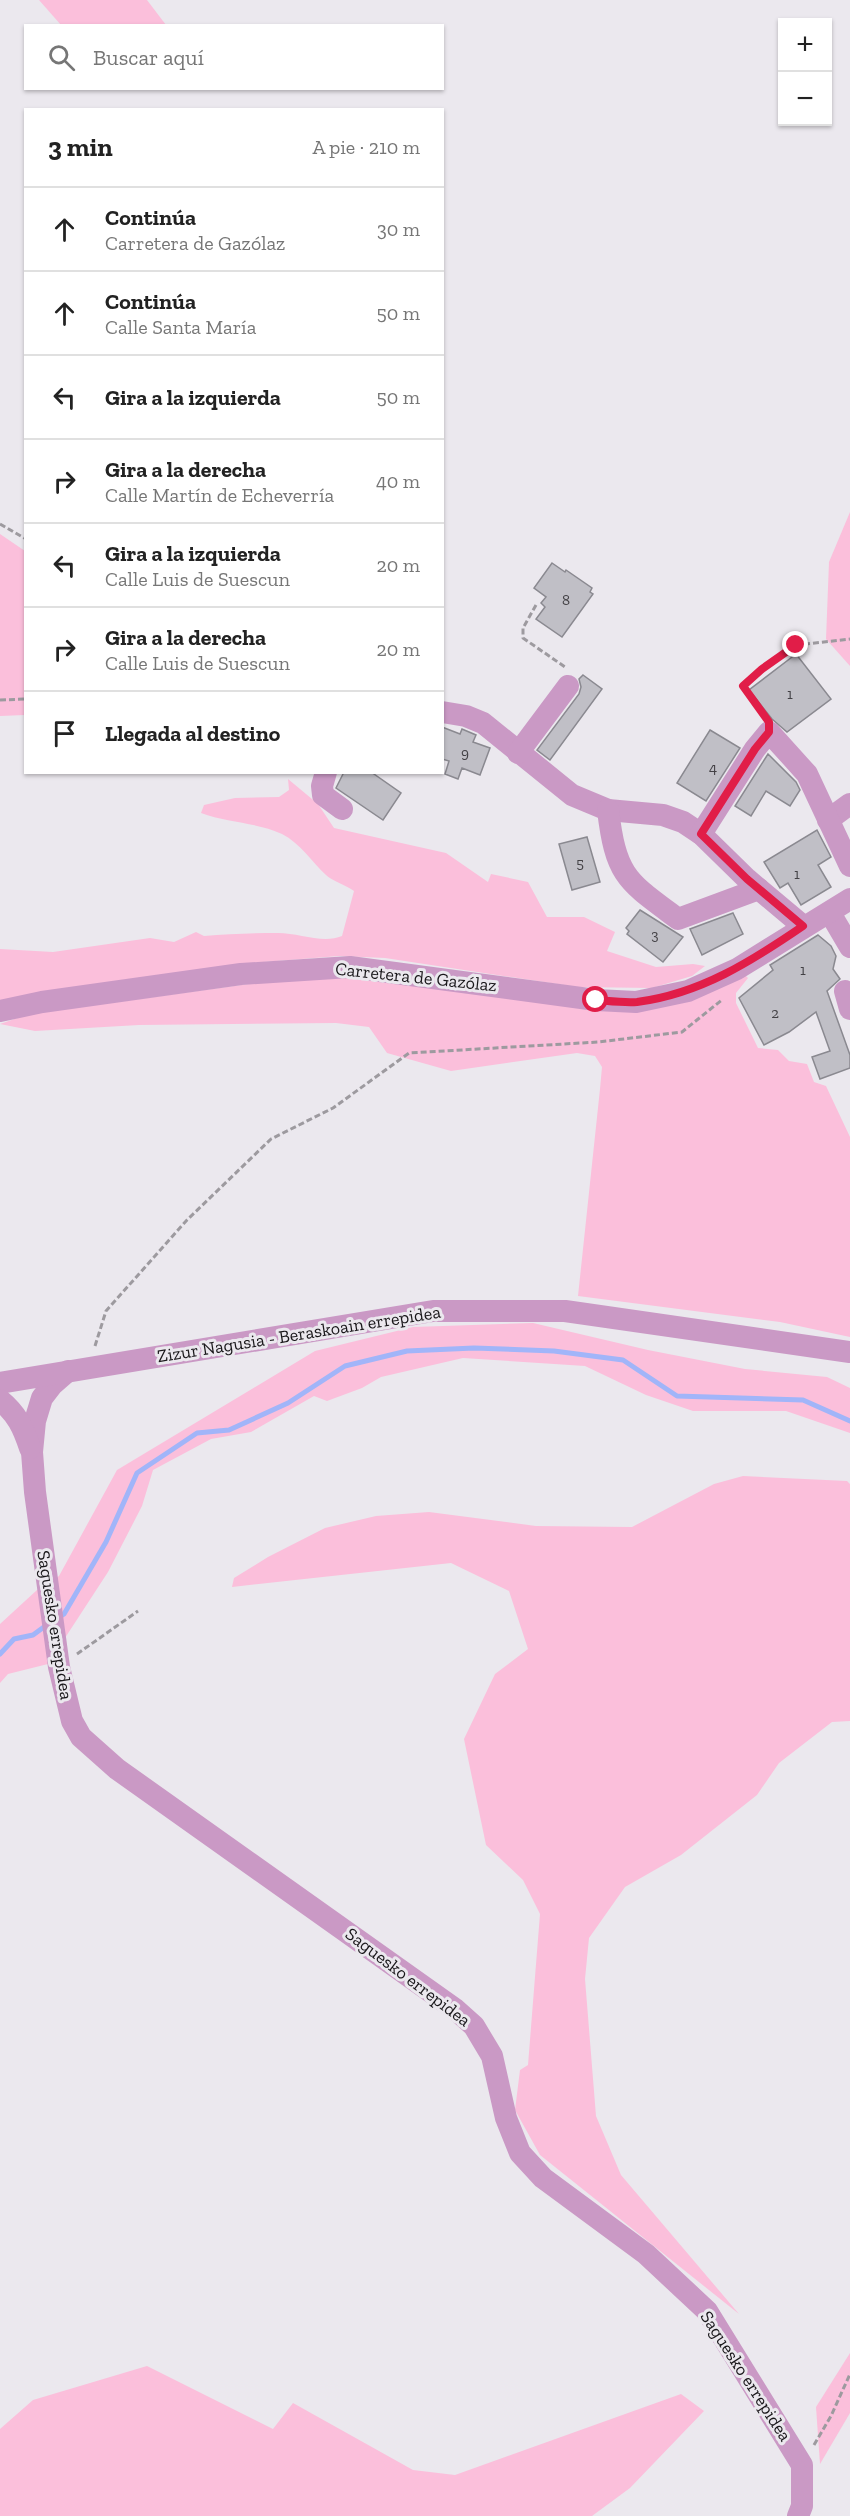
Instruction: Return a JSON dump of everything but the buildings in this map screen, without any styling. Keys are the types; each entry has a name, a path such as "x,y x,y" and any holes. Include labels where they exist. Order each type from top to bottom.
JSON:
{"street":[{"path":"518,753 568,686"},
{"path":"444,712 466,716 483,723 572,795 608,810 663,815 683,822 701,834 759,889 803,926"},
{"path":"701,834 755,749 769,732 807,774 850,866"},
{"path":"325,774 321,786 322,795 342,809"},
{"path":"828,820 850,804"},
{"path":"608,810 612,846 621,869 638,889 678,919 759,889"},
{"name":"Carretera de Gazólaz","path":"0,1011 42,1002 241,974 350,967 596,1000 636,1002 688,991 737,969 850,899"},
{"path":"830,913 850,947"},
{"name":"Zizur Nagusia - Beraskoain errepidea","path":"11,1381 433,1311 497,1309 565,1311 850,1353"},
{"path":"32,1452 34,1428 42,1398 52,1385 78,1369"},
{"path":"11,1381 28,1389 34,1428"},
{"path":"0,1400 19,1419 32,1452"},
{"name":"Saguesko errepidea","path":"32,1452 35,1492 59,1667 75,1728 92,1749 117,1769 455,2009 474,2026 492,2056 506,2118 520,2153 543,2178 646,2254 707,2312 802,2465"},
{"path":"798,2516 802,2506 802,2465"}],"path":[{"path":"0,524 24,538"},
{"path":"536,604 523,628 523,638 562,663 573,675 568,686"},
{"path":"769,732 769,722 743,686 762,669 796,645 850,639"},
{"path":"0,700 24,699"},
{"path":"78,1369 106,1311 196,1212 271,1139 333,1108 410,1053 598,1042 682,1032 727,996"},
{"path":"59,1667 138,1611"},
{"path":"802,2465 831,2416 850,2374"}],"shaded area":[{"path":"39,0 147,0 165,24 60,24"},
{"path":"850,512 850,666 826,639 829,562"},
{"path":"0,534 24,550 24,715 0,716"},
{"path":"288,779 318,804 334,828 446,853 488,882 491,874 528,882 547,917 584,917 615,932 607,951 656,967 693,964 705,966 692,976 652,988 577,987 385,958 339,956 239,964 0,1002 0,949 53,952 150,938 174,942 196,932 204,936 286,933 327,939 342,936 354,891 328,877 300,848 282,834 201,813 204,805 235,798 279,797 289,790"},
{"path":"743,973 748,978 736,993 736,1003 758,1048 778,1050 789,1061 807,1064 814,1082 826,1086 850,1137 850,1337 780,1322 578,1296 602,1067 595,1056 577,1053 451,1071 387,1053 369,1027 336,1023 139,1025 35,1031 0,1024 29,1014 321,974 588,1007"},
{"path":"533,1323 648,1350 745,1369 827,1377 850,1388 850,1433 786,1411 693,1411 646,1395 585,1366 463,1358 381,1377 362,1388 327,1401 314,1396 251,1432 211,1439 153,1470 142,1506 108,1572 48,1664 8,1674 0,1683 0,1624 37,1590 59,1576 117,1470 315,1351 413,1327"},
{"path":"743,1476 847,1481 850,1484 850,1721 832,1722 779,1763 757,1795 681,1855 625,1887 589,1938 585,1979 596,2116 621,2175 739,2314 540,2155 515,2110 520,2070 528,2065 540,1914 523,1880 486,1845 464,1739 495,1674 528,1649 509,1591 451,1563 232,1587 234,1578 268,1557 325,1528 376,1516 429,1512 536,1526 632,1527 714,1484"},
{"path":"850,2353 850,2413 820,2464 816,2407"},
{"path":"147,2366 273,2429 293,2403 413,2470 455,2475 681,2394 704,2411 630,2488 592,2516 0,2516 0,2429 33,2400"}],"waterway":[{"path":"58,1618 64,1614 106,1542 137,1473 197,1433 229,1430 288,1403 345,1366 407,1351 474,1348 554,1351 623,1360 677,1396 803,1400 850,1421"},
{"path":"0,1654 14,1639 33,1635 48,1624"}],"route":[{"path":"596,1000 636,1002 688,991 737,969 803,926 747,879 701,834 755,749 769,732 769,722 743,686 762,669 796,645"}]}
